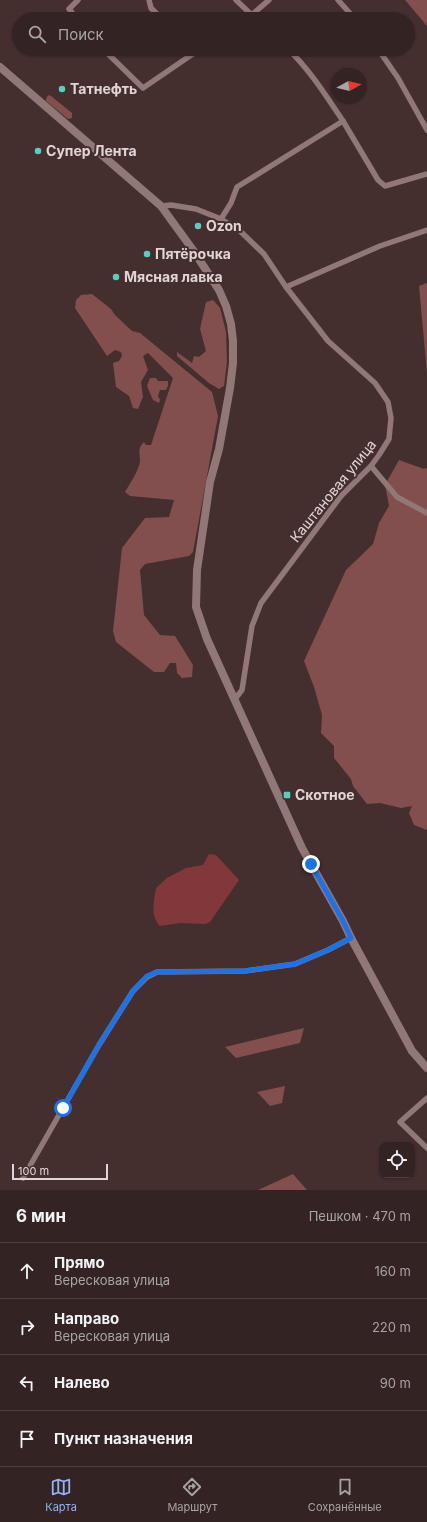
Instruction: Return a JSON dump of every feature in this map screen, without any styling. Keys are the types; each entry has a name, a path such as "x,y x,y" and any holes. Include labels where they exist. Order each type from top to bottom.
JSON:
{"main road":[{"path":"0,67 110,160 161,206 193,250 219,290 226,306 234,341 234,363 208,497 197,570 196,607 207,639 302,848 343,921 412,1051 427,1068"}],"street":[{"path":"71,12 68,9 78,0"},
{"path":"149,0 151,8 155,12"},
{"path":"236,0 247,12"},
{"path":"258,12 269,0"},
{"path":"338,0 349,12"},
{"path":"110,56 143,88 188,56"},
{"path":"295,56 318,84 343,121 378,180 385,186 427,174"},
{"path":"383,56 398,78 427,130"},
{"path":"221,218 231,203 237,187 343,121"},
{"name":"Каштановая улица","path":"161,206 171,205 196,209 221,218 239,230 264,254 286,287 328,341 375,383 388,402 391,418 389,439 370,466 341,496 261,603 252,626 242,690 235,699"},
{"path":"286,287 380,246 427,230"},
{"path":"370,466 397,497 427,513"},
{"path":"23,1178 99,1045 133,991 147,976 157,972 245,971 295,964 351,938"},
{"path":"427,1098 400,1122 427,1148"}],"shaded area":[{"path":"405,0 427,0 427,26"},
{"path":"48,95 72,113 72,118 68,119 46,101"},
{"path":"427,283 427,373 419,286"},
{"path":"92,294 111,309 115,315 132,331 140,333 212,392 218,416 193,552 189,556 145,564 140,570 144,615 160,635 175,636 193,665 192,677 182,678 177,673 176,663 170,663 164,672 154,672 116,642 113,631 122,548 145,518 169,517 174,500 130,496 125,492 134,477 140,462 140,447 144,442 146,445 151,445 173,378 148,353 143,356 148,370 141,382 143,397 138,409 133,408 129,396 116,387 113,363 119,361 122,356 121,352 115,350 107,356 75,308 76,300 81,295"},
{"path":"213,300 220,308 226,332 227,362 224,386 219,389 209,383 177,356 177,352 192,363 194,356 199,357 206,351 200,329 206,302"},
{"path":"150,378 156,378 158,381 168,381 166,390 160,390 158,396 160,400 159,403 153,400 147,386"},
{"path":"399,460 424,469 427,468 427,830 414,825 409,813 412,806 401,808 380,803 367,804 353,786 351,779 334,758 334,746 321,733 322,715 314,687 304,661 346,570 373,544 379,523 389,506 385,485"},
{"path":"209,854 216,855 239,880 210,922 205,924 180,923 160,926 154,913 156,888 167,878 186,868 203,865"},
{"path":"304,1028 300,1043 236,1058 225,1047"},
{"path":"285,1086 282,1103 270,1106 257,1092"},
{"path":"293,1174 307,1190 258,1190"}],"place":[{"name":"Татнефть","path":"62,89"},
{"name":"Супер Лента","path":"38,151"},
{"name":"Ozon","path":"198,226"},
{"name":"Пятёрочка","path":"147,254"},
{"name":"Мясная лавка","path":"116,277"},
{"name":"Скотное","path":"287,795"}],"route":[{"path":"63,1108 99,1045 133,991 147,976 157,972 245,971 295,964 351,938 311,864"}]}
